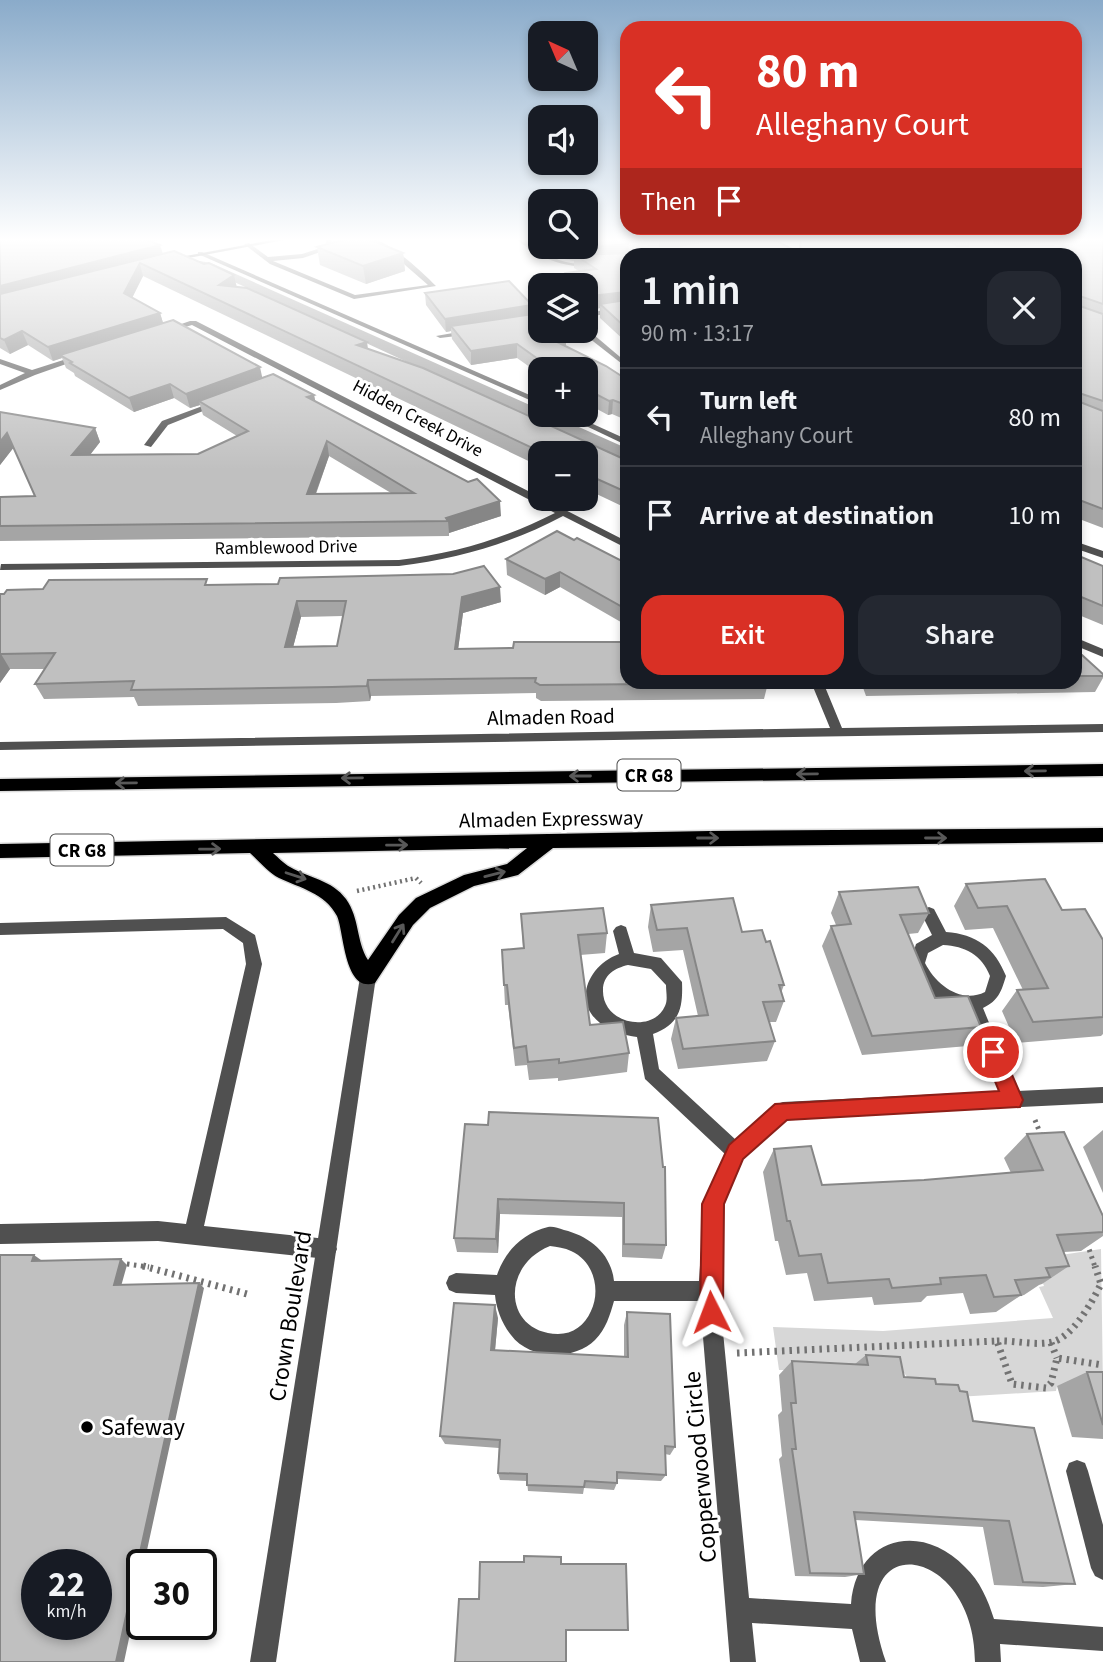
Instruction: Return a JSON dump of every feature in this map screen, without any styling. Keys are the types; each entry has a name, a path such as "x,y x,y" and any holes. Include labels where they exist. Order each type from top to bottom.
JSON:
{"main road":[{"name":"Almaden Expressway","path":"0,785 1103,770"},
{"name":"Almaden Expressway","path":"0,851 1103,835"},
{"path":"256,848 283,872 312,882 338,902 348,919 353,953 368,977 406,920 424,903 470,880 512,870 549,841"}],"street":[{"path":"342,316 528,397"},
{"name":"Hidden Creek Drive","path":"156,334 193,323 620,542"},
{"path":"440,336 478,331"},
{"path":"598,342 620,360"},
{"path":"0,388 32,373 94,353"},
{"path":"0,361 32,373"},
{"path":"284,379 296,375"},
{"path":"148,445 165,423 224,401"},
{"path":"593,427 620,439"},
{"name":"Ramblewood Drive","path":"1,568 399,563 441,559 491,547 562,513"},
{"path":"1082,547 1103,555"},
{"path":"1082,644 1103,653"},
{"path":"820,689 838,731"},
{"name":"Almaden Road","path":"0,746 1103,728"},
{"path":"929,913 941,938"},
{"path":"0,929 226,923 250,940 254,964 193,1234"},
{"path":"621,931 628,958"},
{"path":"941,938 965,941 977,947 995,965 998,976 993,994 973,1003 945,998 933,989 919,968 922,948 941,938"},
{"path":"628,958 642,959 666,971 674,982 677,994 669,1017 644,1030 618,1026 607,1019 594,999 594,987 605,968 628,958"},
{"name":"Crown Boulevard","path":"263,1662 368,977"},
{"path":"973,1003 1020,1100"},
{"path":"644,1030 651,1073 736,1152"},
{"name":"Copperwood Circle","path":"743,1662 709,1291 713,1204 736,1152 783,1110 1103,1095"},
{"path":"0,1234 158,1231 327,1249"},
{"path":"550,1236 575,1240 595,1256 604,1272 606,1291 603,1308 590,1330 569,1343 552,1346 536,1342 522,1332 505,1302 505,1285 509,1267 519,1251 533,1241 550,1236"},
{"path":"456,1283 505,1285"},
{"path":"606,1291 709,1291"},
{"path":"1077,1471 1103,1568"},
{"path":"873,1662 866,1644 861,1616 864,1591 872,1572 886,1558 904,1552 925,1554 945,1565 962,1582 977,1605 986,1631 988,1662"},
{"path":"740,1610 861,1616"},
{"path":"986,1631 1103,1639"}],"path":[{"path":"351,895 365,887 416,878 425,886"},
{"path":"1020,1100 1048,1151"},
{"path":"716,1354 1017,1339 1051,1343 1059,1339 1078,1319 1102,1286 1085,1237"},
{"path":"104,1263 130,1262 247,1294"},
{"path":"997,1341 1012,1384 1046,1388 1051,1383 1058,1358 1051,1343"},
{"path":"1058,1358 1103,1365"}],"shaded area":[{"path":"307,316 329,316 528,404 528,418"},
{"path":"548,427 579,427 620,445 620,460 598,450 598,441 578,441"},
{"path":"1101,1249 1103,1388 1057,1386 1056,1391 941,1398 916,1389 902,1370 779,1370 773,1327 883,1331 1053,1318 1039,1287 1044,1286 1034,1259"}],"building":[{"path":"0,316 152,316 48,347 22,331 4,340 0,338"},
{"path":"251,316 308,316 367,342 357,345 423,368 528,416 528,427 553,427 584,441 528,441 528,446"},
{"path":"442,316 466,316 445,319"},
{"path":"528,316 528,343 559,343 588,357 535,357 517,344 471,351 451,326"},
{"path":"1082,316 1103,316 1103,401 1082,394"},
{"path":"173,320 260,367 186,394 170,384 129,398 60,355"},
{"path":"598,362 620,375 620,403 598,395"},
{"path":"273,374 314,395 307,397 468,482 477,479 500,501 446,518 448,521 0,526 0,497 35,496 7,433 0,442 0,412 95,428 72,455 198,454 248,431 199,401","holes":["327,441 414,493 307,494"]},
{"path":"1082,403 1103,411 1103,509 1082,501"},
{"path":"598,447 620,457 620,489 598,479"},
{"path":"557,531 574,540 577,538 620,560 620,606 560,572 545,579 506,559"},
{"path":"1082,557 1103,566 1103,606 1082,597"},
{"path":"484,566 500,587 462,597 455,649 513,648 514,642 620,642 620,684 540,685 535,682 536,678 368,680 367,686 131,690 134,681 35,684 55,653 0,655 0,594 7,590 43,589 49,580 207,579 205,585 278,584 280,578 453,574","holes":["297,601 346,601 337,646 285,647"]},
{"path":"1082,655 1103,674 1082,676"},
{"path":"1045,879 1062,910 1085,909 1103,940 1103,1017 1033,1022 1017,990 1048,988 1007,906 978,908 966,884"},
{"path":"918,887 929,913 900,915 935,998 968,996 981,1027 872,1036 831,926 851,924 839,892"},
{"path":"733,898 742,932 762,930 766,942 770,941 784,985 779,985 784,1001 763,1002 775,1041 683,1049 676,1018 708,1015 687,928 657,930 651,905"},
{"path":"603,908 607,933 578,935 590,1025 623,1022 629,1053 559,1063 559,1059 528,1062 526,1046 514,1048 507,985 504,985 502,950 524,948 521,914"},
{"path":"489,1112 658,1118 665,1167 666,1245 624,1244 624,1203 498,1199 496,1239 454,1238 465,1124 488,1125"},
{"path":"1064,1132 1103,1216 1103,1232 1057,1235 1069,1266 1046,1268 1050,1277 1015,1280 1021,1295 994,1297 986,1275 940,1278 941,1284 892,1288 889,1279 828,1283 821,1254 799,1256 790,1221 787,1221 774,1149 811,1146 822,1185 924,1180 1043,1170 1027,1134"},
{"name":"Safeway","path":"0,1255 34,1255 32,1261 121,1259 114,1285 199,1283 141,1549 126,1549 126,1616 116,1662 0,1662"},
{"path":"454,1303 495,1305 491,1350 628,1357 627,1312 670,1314 675,1447 665,1446 666,1475 617,1472 617,1483 585,1481 584,1487 527,1485 527,1474 498,1473 500,1440 440,1436"},
{"path":"866,1355 900,1357 904,1377 935,1379 936,1384 958,1385 960,1391 967,1392 973,1421 1034,1428 1075,1584 1023,1582 1009,1521 854,1512 864,1574 810,1573 792,1449 796,1449 791,1403 796,1403 792,1361 868,1365"},
{"path":"1087,1372 1103,1372 1103,1425"},
{"path":"524,1556 561,1557 561,1564 626,1564 628,1630 566,1630 566,1662 455,1662 459,1599 479,1599 480,1562 524,1562"}],"place":[{"name":"Safeway","path":"87,1427"}],"route":[{"path":"711,1312 709,1291 713,1204 736,1152 783,1110 1013,1100 993,1052"}]}
